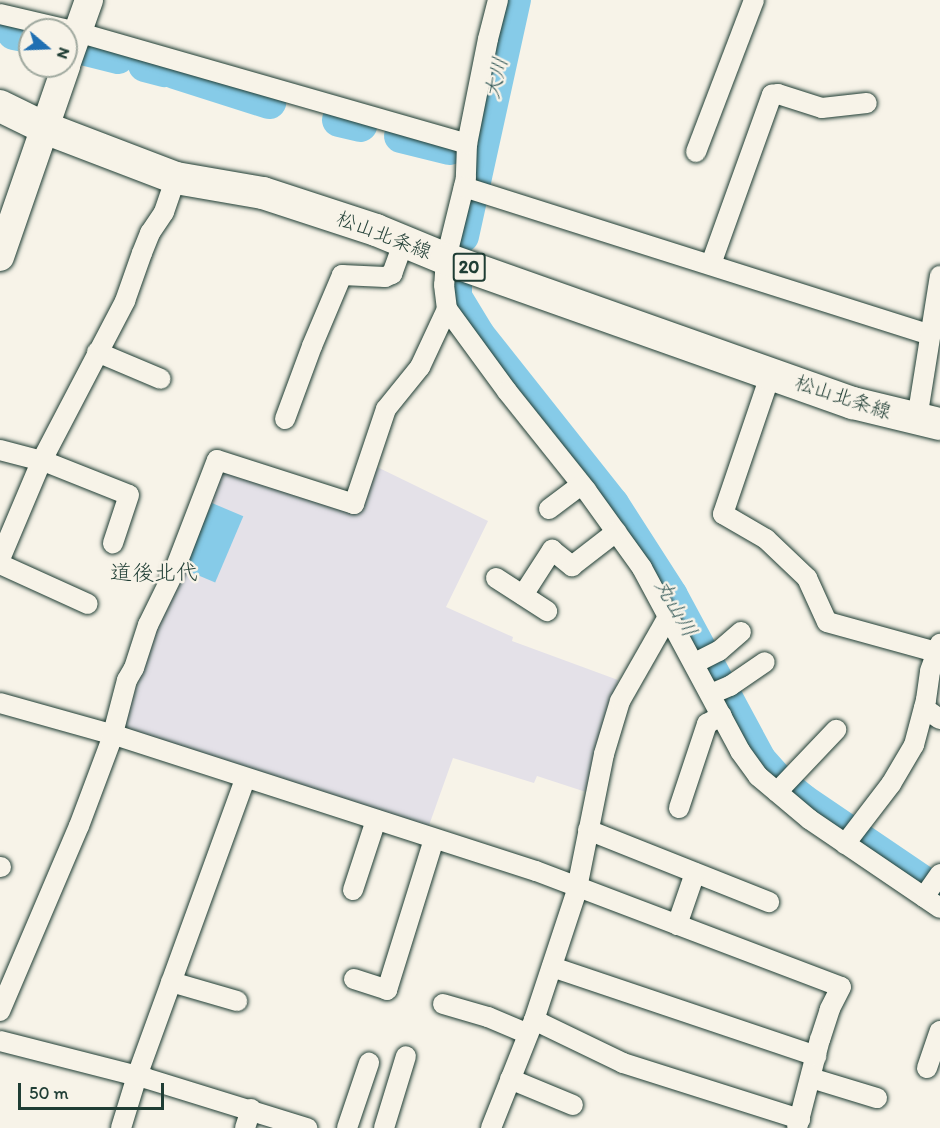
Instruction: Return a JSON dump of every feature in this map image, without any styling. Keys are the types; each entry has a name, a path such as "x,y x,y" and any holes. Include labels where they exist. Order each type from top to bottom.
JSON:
{"main road":[{"path":"78,29 89,0"},
{"path":"0,257 62,78"},
{"name":"松山北条線","path":"0,106 45,128 176,178 263,193 853,403 928,422"}],"street":[{"path":"498,0 467,144 469,189 446,259 444,285 447,309 507,392 582,485 642,568 668,617 702,659 719,690 722,715 740,752 758,776 781,788 846,843 933,891"},
{"path":"696,152 754,0"},
{"path":"0,14 18,18"},
{"path":"78,32 467,144"},
{"path":"711,264 772,95 778,94 822,108 867,103"},
{"path":"88,604 0,564 40,462 125,301 141,254 150,233 164,213 176,178"},
{"path":"469,189 930,335"},
{"path":"285,419 342,275 385,277 392,274 404,242"},
{"path":"928,422 930,335 940,276"},
{"path":"0,1011 78,826 111,735 127,680 148,625 173,574 217,460 354,504 386,409 420,367 447,309"},
{"path":"97,352 161,379"},
{"path":"771,373 723,514 766,538 807,578 827,622 937,658 914,745 904,764 846,843"},
{"path":"0,450 40,462 129,495 113,543"},
{"path":"549,509 582,485"},
{"path":"523,596 552,550 572,566 616,532"},
{"path":"496,578 547,611"},
{"path":"491,1128 531,1027 577,885 604,754 621,701 668,617"},
{"path":"702,659 741,632"},
{"path":"719,690 765,662"},
{"path":"0,703 111,735 577,885 841,987 830,1009 799,1124 623,1063 531,1027 443,1004"},
{"path":"924,708 940,719"},
{"path":"679,808 707,724 722,715"},
{"path":"781,788 836,730"},
{"path":"121,1128 137,1076 246,779"},
{"path":"353,890 376,820"},
{"path":"588,830 769,902"},
{"path":"354,979 387,990 434,839"},
{"path":"677,925 695,873"},
{"path":"552,967 816,1056"},
{"path":"171,982 237,1001"},
{"path":"927,1068 940,1031"},
{"path":"0,1041 137,1076 248,1119 307,1128"},
{"path":"384,1128 406,1056"},
{"path":"347,1128 369,1063"},
{"path":"811,1078 878,1098"},
{"path":"510,1079 573,1105"}],"shaded area":[{"path":"225,464 356,510 373,465 488,521 446,607 513,637 512,641 618,680 589,793 537,776 534,783 453,758 427,831 122,729 156,630"}],"water":[{"path":"212,503 243,516 215,583 184,569"}],"waterway":[{"name":"大川","path":"462,236 514,0"},
{"name":"大川","path":"14,33 18,34"},
{"name":"大川","path":"86,49 118,57"},
{"name":"大川","path":"145,65 164,70"},
{"name":"大川","path":"175,72 269,102"},
{"name":"大川","path":"339,120 360,125"},
{"name":"大川","path":"401,136 450,148"},
{"name":"丸山川","path":"455,280 455,297 478,335 612,504 671,596 760,761 777,780 803,801 940,894"}],"district":[{"name":"道後北代","path":"154,573"}]}
